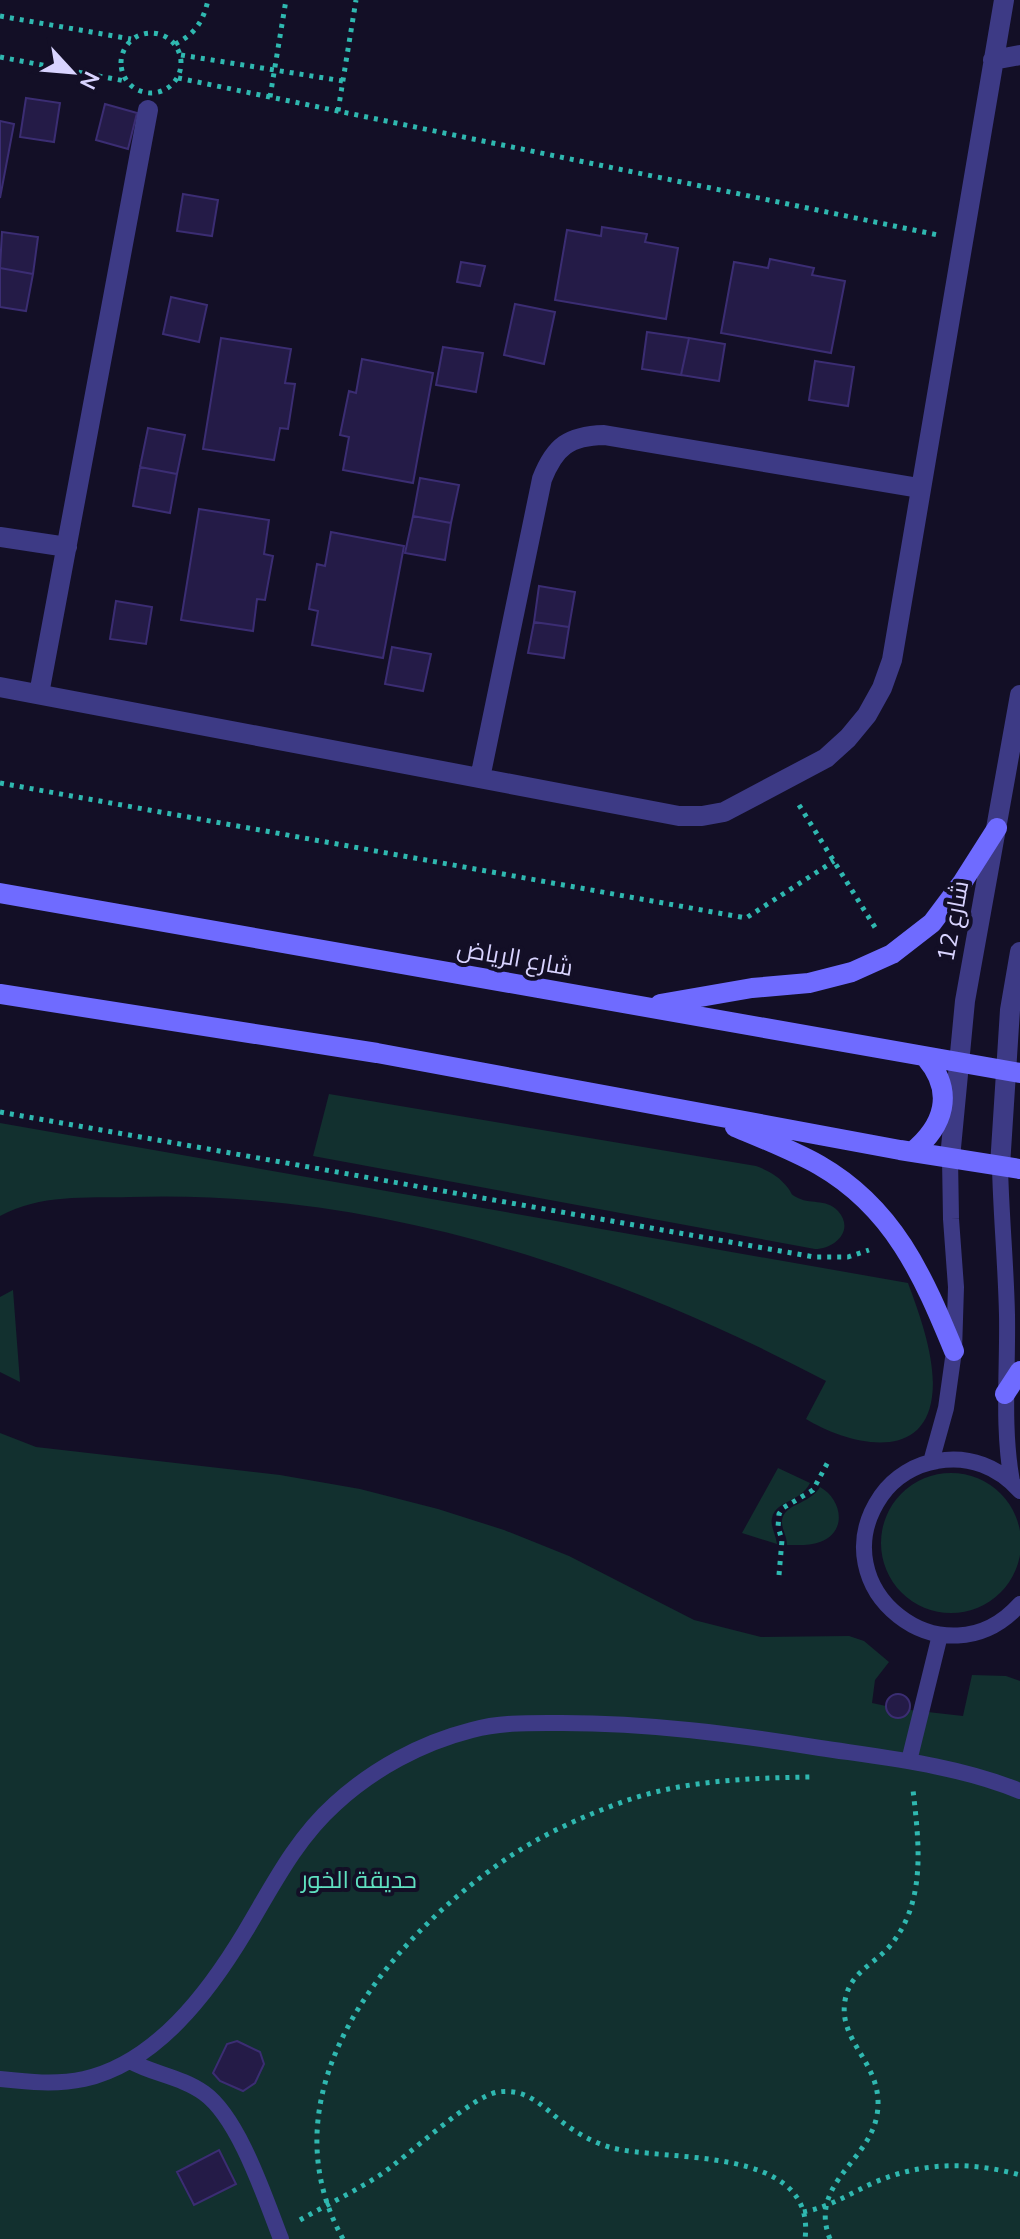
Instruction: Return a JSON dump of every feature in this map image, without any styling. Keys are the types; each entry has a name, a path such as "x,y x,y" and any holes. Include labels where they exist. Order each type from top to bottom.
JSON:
{"main road":[{"path":"643,1007 752,988 809,983 852,972 892,954 932,923 997,828"},
{"name":"شارع الرياض","path":"0,893 1014,1072"},
{"path":"0,994 377,1053 912,1152 1010,1167"},
{"path":"912,1152 931,1134 941,1113 942,1089 934,1067 926,1058"},
{"path":"702,1112 793,1151 850,1186 896,1233 926,1283 954,1351"},
{"path":"1005,1394 1020,1371"}],"street":[{"path":"0,687 679,816 724,812 826,758 867,715 882,688 892,660 1004,0"},
{"path":"993,60 1020,55"},
{"path":"39,694 148,110"},
{"path":"480,778 542,479 550,459 564,444 583,435 604,435 919,488"},
{"path":"0,537 67,547"},
{"name":"شارع 12","path":"950,1158 965,1001 1020,695"},
{"path":"1010,1167 1014,1072 1010,1010 1020,952"}],"lane":[{"path":"931,1462 946,1408 954,1351 956,1287 950,1158"},
{"path":"1010,1167 1001,1228 1007,1315 1006,1436 1016,1486"},
{"path":"1016,1486 998,1471 966,1460 931,1462 898,1478 880,1498 868,1522 865,1558 869,1576 884,1604 909,1624 940,1635 959,1636 978,1632 1003,1619 1020,1604"},
{"path":"909,1761 940,1635"},
{"path":"0,2079 61,2082 96,2075 130,2061 165,2033 195,2002 245,1933 285,1863 334,1805 388,1765 436,1741 474,1729 514,1723 586,1723 732,1734 909,1761 958,1771 1020,1791"},
{"path":"130,2061 190,2085 218,2105 236,2134 280,2235"}],"path":[{"path":"175,44 196,29 208,0"},
{"path":"270,97 286,0"},
{"path":"338,111 356,0"},
{"path":"0,16 132,39"},
{"path":"0,57 126,82 142,93 151,94 162,92 178,78 181,55 175,44 155,32 143,33 132,39 120,59 126,82"},
{"path":"181,55 343,81"},
{"path":"178,78 962,240"},
{"path":"784,781 892,954"},
{"path":"0,783 746,918 834,861"},
{"path":"0,1112 814,1257 848,1257 872,1249 896,1233"},
{"path":"779,1575 782,1540 778,1527 779,1514 813,1490 829,1460"},
{"path":"830,2239 826,2231 825,2208 839,2176 864,2148 877,2116 876,2081 870,2065 851,2038 845,2024 844,2009 852,1980 882,1954 901,1931 915,1896 918,1879 917,1831 909,1761"},
{"path":"343,2239 328,2205 320,2172 319,2107 330,2064 353,2015 401,1952 434,1917 507,1859 547,1835 633,1798 679,1786 723,1781 819,1777"},
{"path":"280,2235 378,2176 421,2146 472,2103 485,2096 507,2092 530,2096 581,2135 604,2145 639,2154 716,2159 771,2176 796,2196 807,2226 805,2239"},
{"path":"803,2212 825,2208 869,2185 920,2168 974,2165 1020,2175"}],"green space":[{"path":"329,1094 756,1166 777,1177 796,1197 833,1207 843,1218 843,1231 836,1242 815,1249 313,1156"},
{"path":"0,1123 908,1283 922,1324 932,1369 932,1397 926,1418 914,1432 898,1440 880,1442 861,1441 822,1428 806,1419 826,1381 745,1341 577,1271 490,1244 401,1222 311,1207 221,1198 64,1199 31,1204 0,1216"},
{"path":"13,1290 20,1382 0,1372 0,1297"},
{"name":"حديقة الخور","path":"0,1433 36,1447 280,1475 360,1489 504,1530 569,1556 694,1620 761,1637 849,1636 864,1641 889,1662 875,1680 872,1703 886,1706 888,1698 896,1693 906,1696 911,1704 910,1710 963,1716 972,1675 1006,1676 1020,1681 1020,2239 0,2239"},
{"path":"778,1468 810,1483 806,1490 774,1512 772,1524 777,1544 742,1533"},
{"path":"951,1473 978,1478 1001,1493 1016,1516 1021,1543 1016,1570 1001,1593 978,1608 951,1613 924,1608 901,1593 886,1570 881,1543 886,1516 901,1493 924,1478"},
{"path":"820,1487 837,1507 839,1515 835,1531 816,1543 787,1545 782,1523 784,1514"}],"building":[{"path":"26,98 60,103 54,142 20,137"},
{"path":"105,104 137,113 128,149 96,140"},
{"path":"0,121 14,124 0,198"},
{"path":"183,194 218,200 212,236 177,231"},
{"path":"602,227 647,234 645,242 678,248 666,319 555,300 567,230 601,236"},
{"path":"2,232 38,237 33,274 0,268"},
{"path":"770,259 814,268 812,275 845,281 831,353 721,333 734,262 768,268"},
{"path":"461,262 485,266 480,286 457,282"},
{"path":"0,268 33,274 26,311 0,307"},
{"path":"171,297 207,305 199,342 163,334"},
{"path":"515,304 555,312 544,364 504,355"},
{"path":"647,332 689,338 681,375 642,369"},
{"path":"221,338 291,349 285,383 295,384 288,429 280,428 274,460 203,449"},
{"path":"689,338 725,344 719,381 681,375"},
{"path":"443,347 483,353 476,392 436,385"},
{"path":"362,359 433,373 413,483 343,470 349,437 340,435 349,391 356,393"},
{"path":"815,361 854,367 848,406 809,400"},
{"path":"148,428 185,435 177,474 140,467"},
{"path":"140,467 177,474 170,513 133,506"},
{"path":"420,478 459,485 451,523 413,516"},
{"path":"199,509 269,520 264,554 273,556 265,600 257,599 253,631 181,620"},
{"path":"413,516 451,523 445,560 405,553"},
{"path":"331,532 404,546 383,658 312,645 318,611 309,609 317,564 325,566"},
{"path":"539,586 575,592 569,627 534,622"},
{"path":"116,601 152,607 146,644 110,639"},
{"path":"534,622 569,627 564,658 528,653"},
{"path":"392,647 431,654 423,691 385,684"},
{"path":"898,1694 907,1697 910,1706 907,1715 898,1718 889,1715 886,1706 889,1697"},
{"path":"237,2041 260,2052 264,2064 255,2083 243,2091 220,2081 213,2073 227,2044"},
{"path":"219,2150 236,2184 194,2205 177,2172"}]}
